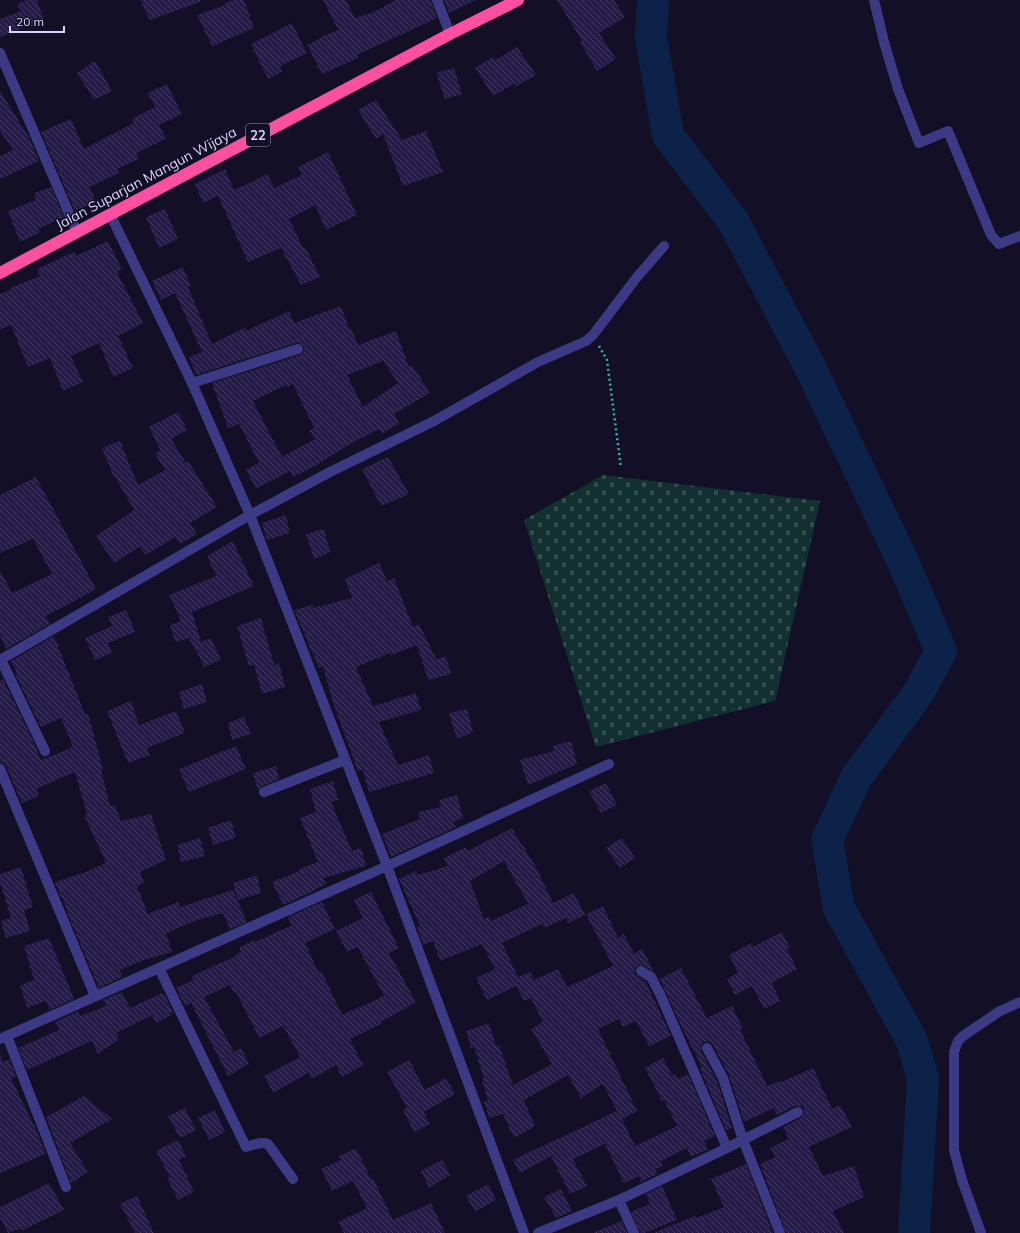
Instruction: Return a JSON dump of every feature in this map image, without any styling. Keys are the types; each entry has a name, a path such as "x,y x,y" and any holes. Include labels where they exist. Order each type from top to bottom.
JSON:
{"highway":[{"name":"Jalan Suparjan Mangun Wijaya","path":"0,273 450,34 518,0"}],"street":[{"path":"437,0 450,34"},
{"path":"874,0 884,42 898,89 919,143 948,131 990,235 999,244 1020,236"},
{"path":"0,53 77,232"},
{"path":"110,214 192,383 250,516 387,866 524,1233"},
{"path":"45,750 0,660 250,516 330,472 434,421 538,362 586,341 593,335 636,277 664,246"},
{"path":"192,383 298,349"},
{"path":"264,792 345,760"},
{"path":"66,1187 3,1038 387,866 609,764"},
{"path":"0,769 95,996"},
{"path":"159,968 246,1147 265,1142 268,1144 293,1180"},
{"path":"641,971 651,977 660,994 727,1148"},
{"path":"981,1233 962,1180 954,1150 954,1052 958,1041 963,1036 1000,1011 1020,1002"},
{"path":"707,1048 723,1078 743,1140 780,1233"},
{"path":"538,1233 619,1200 798,1112"},
{"path":"619,1200 634,1233"}],"path":[{"path":"593,335 607,360 621,468"}],"green space":[{"path":"603,475 820,501 775,701 596,747 524,520"}],"building":[{"path":"27,0 37,0 44,20 31,27 30,25 0,37 0,19 21,11 17,4"},
{"path":"140,0 200,0 200,2 150,20"},
{"path":"235,0 244,0 254,28 212,46 197,15 226,5 225,3"},
{"path":"323,0 346,0 355,18 374,12 396,0 431,0 437,18 357,55 358,58 322,74 307,45 338,30"},
{"path":"444,0 476,0 449,13"},
{"path":"557,0 614,0 625,17 599,33 616,59 597,71 580,42 582,41"},
{"path":"292,23 307,53 280,66 282,72 268,79 251,44"},
{"path":"517,47 536,75 517,86 515,83 493,96 475,68 493,57 495,60"},
{"path":"95,61 112,91 94,100 77,73"},
{"path":"454,68 462,94 445,99 436,73"},
{"path":"167,84 182,114 159,125 166,139 136,153 139,159 117,169 119,173 90,187 96,202 75,211 41,132 71,119 84,149 134,123 132,119 155,107 148,93"},
{"path":"0,91 29,137 39,161 0,179 0,156 13,150 0,131"},
{"path":"376,100 402,140 426,131 443,172 403,186 383,134 376,139 358,110"},
{"path":"328,152 357,215 326,230 315,205 289,219 303,248 305,247 320,277 301,285 281,248 248,262 218,196 203,203 195,184 225,169 234,190 268,174 274,188 302,175 298,167"},
{"path":"51,187 64,217 38,229 40,233 20,242 8,211 36,200 34,193"},
{"path":"165,209 178,239 159,248 146,217"},
{"path":"108,241 122,269 117,272 143,323 118,336 133,368 113,377 99,343 71,356 83,382 63,391 50,358 28,367 11,325 0,330 0,294 11,290 10,288 40,276 37,269 74,252 76,256"},
{"path":"183,267 191,286 188,287 212,344 244,328 246,331 289,311 294,323 341,306 349,329 351,328 358,345 396,331 409,367 412,365 430,393 394,414 399,423 382,434 379,429 293,477 290,471 256,489 246,470 259,463 239,424 228,428 212,383 300,355 304,351 304,347 300,343 296,343 196,375 189,357 202,352 175,293 161,300 152,281","holes":["383,361 398,383 363,407 347,375","293,384 314,428 309,431 315,439 282,457 253,401 286,385 287,387"]},
{"path":"178,412 187,430 171,439 186,463 188,461 217,507 190,523 197,534 180,544 175,537 146,555 140,547 114,563 96,536 134,510 115,477 114,478 102,448 120,441 138,485 165,470 155,454 160,450 149,427"},
{"path":"388,457 409,494 381,506 362,469"},
{"path":"36,477 96,589 46,616 50,624 6,649 0,635 0,571 12,593 52,574 33,539 0,553 0,495"},
{"path":"286,515 290,533 267,540 262,523"},
{"path":"324,529 330,552 314,559 306,534"},
{"path":"233,541 254,586 192,612 201,642 211,638 221,660 204,667 189,638 175,642 170,625 181,621 169,595 216,576 207,556"},
{"path":"379,563 387,581 394,578 413,627 419,624 436,659 446,656 451,674 428,680 417,645 391,655 390,653 356,667 373,706 416,693 421,710 379,722 398,765 429,755 434,773 369,792 363,770 358,771 333,703 323,666 319,668 294,610 312,605 313,608 352,598 345,579"},
{"path":"126,610 135,632 108,643 112,653 95,660 85,638 113,626 108,617"},
{"path":"261,618 274,665 279,663 285,687 262,694 254,665 249,666 237,626"},
{"path":"54,636 85,714 88,713 103,770 101,771 110,806 115,805 121,821 151,814 166,860 140,872 144,883 137,886 148,914 178,902 180,907 233,890 247,922 230,929 223,913 197,920 166,933 172,952 144,960 120,970 122,977 99,988 68,915 63,898 61,898 55,882 83,873 106,863 84,815 87,814 75,772 36,789 39,796 22,803 6,766 0,762 0,681 3,679 41,760 73,747 61,718 41,727 15,674 17,673 11,661"},
{"path":"202,684 207,702 184,709 179,692"},
{"path":"131,701 139,725 176,711 185,733 147,748 150,755 128,763 107,711"},
{"path":"467,709 473,732 457,739 449,713"},
{"path":"244,717 251,734 232,740 228,723"},
{"path":"571,741 577,764 528,785 520,760 554,751 553,746"},
{"path":"236,746 246,769 189,792 179,769"},
{"path":"276,766 279,779 262,786 258,791 253,773"},
{"path":"333,781 338,800 331,802 352,851 361,848 366,866 323,878 326,884 283,905 272,882 318,862 300,818 316,812 310,789"},
{"path":"606,783 617,805 601,813 589,791"},
{"path":"457,795 463,818 453,822 456,827 391,857 382,834 420,819 418,812 441,807 439,800"},
{"path":"231,820 236,838 213,845 208,828"},
{"path":"512,828 534,863 553,903 574,893 585,915 568,923 566,918 545,928 542,924 502,943 518,977 530,972 534,980 558,969 567,987 613,966 586,914 603,906 618,938 624,934 634,954 642,949 654,971 641,965 635,968 635,974 646,982 671,1036 649,1046 636,1021 623,1027 619,1019 598,1029 637,1111 622,1119 635,1146 677,1126 645,1068 663,1058 672,1075 675,1074 678,1079 688,1074 715,1136 704,1141 708,1149 691,1157 687,1148 661,1161 663,1166 655,1169 657,1174 641,1182 639,1176 624,1183 605,1144 573,1159 587,1186 570,1194 551,1156 520,1173 513,1160 617,1111 603,1084 581,1098 568,1075 524,1100 535,1126 514,1138 503,1114 489,1118 484,1101 488,1100 482,1080 484,1079 474,1047 471,1048 466,1031 489,1023 496,1046 499,1045 513,1085 552,1064 531,1029 543,1022 531,998 524,1001 516,986 487,1000 476,978 495,969 482,944 440,961 433,941 423,945 417,927 420,926 399,879 416,871 417,875 448,866 444,858 466,847 468,851","holes":["504,861 528,904 491,921 489,916 484,919 470,881"]},
{"path":"200,838 205,856 181,862 177,845"},
{"path":"622,838 635,858 620,868 606,848"},
{"path":"21,867 33,907 24,910 30,931 6,938 1,921 11,918 0,882 0,874"},
{"path":"257,875 261,893 238,900 233,883"},
{"path":"371,892 399,948 389,953 416,1002 381,1022 381,1024 350,1039 363,1065 342,1077 336,1065 312,1079 308,1073 273,1093 264,1076 300,1057 283,1026 259,1038 236,992 234,993 230,985 204,997 234,1052 241,1048 249,1064 228,1076 191,1003 185,1006 176,988 193,980 192,976 236,956 235,955 241,952 239,948 254,940 255,942 292,925 288,917 322,902 335,929 305,943 319,973 322,972 342,1015 384,996 358,947 347,952 336,931 363,918 354,900"},
{"path":"782,932 790,948 787,949 797,969 772,983 780,1001 764,1009 752,986 735,995 727,979 738,973 729,955 751,943 753,947"},
{"path":"49,938 74,999 50,1010 46,1001 27,1008 20,985 34,980 24,946"},
{"path":"681,968 707,1018 732,1006 743,1028 740,1029 767,1086 781,1081 782,1082 813,1068 832,1109 840,1105 852,1127 809,1147 823,1176 854,1166 864,1197 833,1211 844,1233 786,1233 760,1164 775,1157 770,1148 789,1139 783,1127 801,1118 804,1113 804,1109 801,1106 795,1106 777,1115 774,1108 744,1122 729,1075 713,1045 710,1042 704,1042 701,1045 701,1051 717,1081 732,1128 726,1130 700,1069 702,1067 683,1030 660,979"},
{"path":"122,992 130,1008 162,993 164,994 173,1012 169,1014 170,1016 156,1023 152,1015 116,1033 119,1039 98,1054 92,1041 27,1070 18,1048 59,1030 55,1022 78,1011 80,1016 106,1006 103,1000"},
{"path":"0,1055 3,1062 9,1059 16,1076 11,1078 34,1124 46,1154 0,1173"},
{"path":"409,1060 425,1090 446,1078 455,1094 424,1112 430,1124 414,1132 403,1110 407,1108 387,1072"},
{"path":"84,1096 112,1119 70,1143 88,1172 71,1183 46,1117"},
{"path":"185,1108 196,1130 180,1138 168,1116"},
{"path":"215,1110 225,1132 209,1140 198,1118"},
{"path":"178,1140 186,1156 179,1160 194,1192 178,1200 167,1178 170,1177 156,1151"},
{"path":"356,1148 371,1179 373,1178 393,1220 431,1203 445,1233 344,1233 338,1222 367,1208 353,1181 332,1191 321,1169 341,1160 339,1156"},
{"path":"442,1160 450,1175 429,1188 421,1171"},
{"path":"746,1164 773,1233 655,1233 695,1216 696,1218 724,1207 711,1179"},
{"path":"49,1183 64,1210 23,1230 22,1228 8,1233 0,1218 0,1207"},
{"path":"488,1184 496,1200 475,1212 466,1196"},
{"path":"662,1186 677,1220 644,1233 640,1233 631,1212 650,1204 646,1194"},
{"path":"561,1189 572,1211 556,1218 544,1197"},
{"path":"137,1196 154,1233 135,1233 120,1204"},
{"path":"622,1221 627,1233 594,1233 594,1232"}],"waterway":[{"path":"653,0 651,36 668,135 733,221 809,365 905,566 941,651 919,692 856,778 827,840 839,908 912,1041 923,1079 914,1233"}]}
